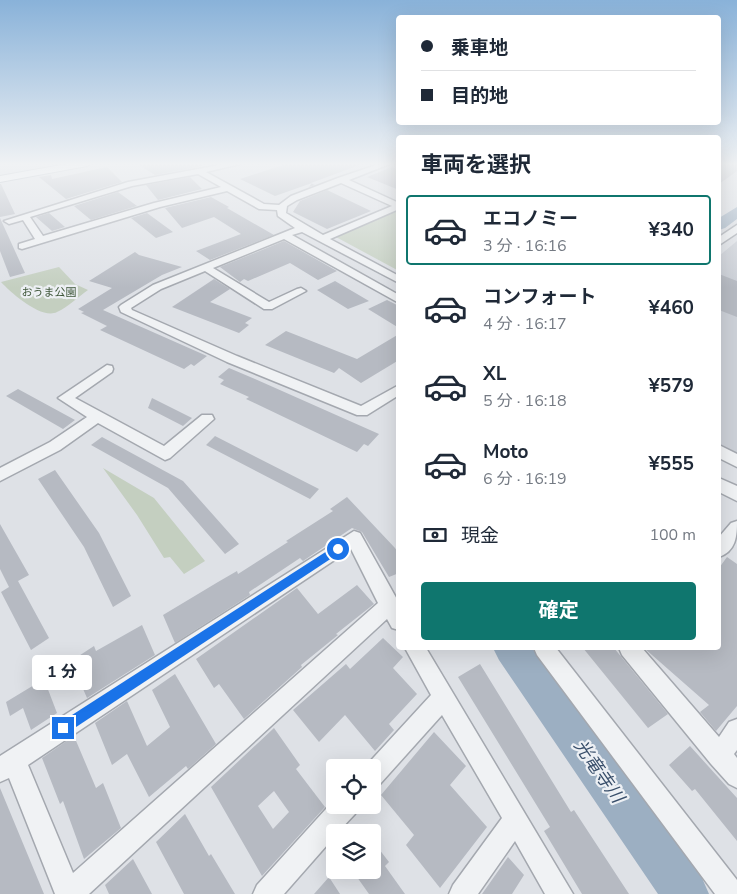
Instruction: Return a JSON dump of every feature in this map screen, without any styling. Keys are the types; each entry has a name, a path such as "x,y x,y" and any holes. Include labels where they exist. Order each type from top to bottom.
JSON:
{"street":[{"path":"9,221 62,205"},
{"path":"22,246 158,205"},
{"path":"258,205 262,207 281,208"},
{"path":"283,205 280,214 286,219 396,278"},
{"path":"322,239 396,207"},
{"path":"25,216 41,240"},
{"path":"302,228 157,287 125,307 127,312 232,359 362,412 396,391"},
{"path":"732,236 737,228"},
{"path":"284,235 396,298"},
{"path":"205,268 268,306 301,291"},
{"path":"107,369 66,398 165,454 208,418"},
{"path":"0,475 55,446 98,416"},
{"path":"721,452 737,461"},
{"path":"721,485 737,494"},
{"path":"721,547 737,528"},
{"path":"354,538 394,613 68,894 7,765 354,538"},
{"path":"416,650 560,894"},
{"path":"546,650 731,894"},
{"path":"633,650 737,776"},
{"path":"381,766 444,696"},
{"path":"719,756 737,730"},
{"path":"266,894 338,814"},
{"path":"462,894 516,819"}],"shaded area":[{"path":"737,241 737,455 721,447 721,254"}],"green space":[{"path":"396,211 396,269 336,237"},
{"name":"おうま公園","path":"59,267 75,284 88,290 57,312 43,312 35,309 1,282"},
{"path":"103,468 154,498 205,561 184,574 170,557 164,558 137,515"}],"building":[{"path":"0,205 11,205 15,214 0,217"},
{"path":"135,205 137,206 91,220 74,206"},
{"path":"179,205 225,205 229,207 227,208 274,235 210,260 196,251 241,234 214,217 182,228 165,208"},
{"path":"298,205 358,205 371,211 327,229 293,212"},
{"path":"49,213 65,227 52,231 36,217"},
{"path":"147,213 173,232 156,238 131,218"},
{"path":"0,218 25,273 10,277 0,251"},
{"path":"284,241 337,271 318,280 290,263 248,281 244,279 240,282 220,267"},
{"path":"135,252 139,255 182,267 162,275 103,310 207,356 194,366 191,364 184,369 100,330 107,326 81,313 84,312 78,309 112,288 89,281"},
{"path":"721,275 737,281 737,317 721,311"},
{"path":"214,279 230,289 210,302 252,318 245,323 249,325 239,333 172,307"},
{"path":"335,281 369,301 348,309 317,290"},
{"path":"387,300 396,304 396,326 368,309"},
{"path":"286,331 357,359 396,336 396,362 361,383 339,368 334,373 265,345"},
{"path":"229,368 379,434 368,446 364,444 357,452 246,399 249,397 220,384 224,380 218,377"},
{"path":"18,389 75,420 63,429 6,396"},
{"path":"152,398 192,418 183,426 148,408"},
{"path":"215,436 319,489 310,499 206,445"},
{"path":"102,437 183,481 239,544 225,554 168,488 91,445"},
{"path":"55,470 99,533 131,596 113,607 84,547 38,479"},
{"path":"347,497 396,550 396,574 389,577 362,532 352,528 303,561 300,558 249,592 250,595 175,643 163,615 237,571 238,574 333,511 330,509"},
{"path":"0,524 29,575 18,581 49,638 31,650 1,592 9,587 0,569"},
{"path":"727,557 737,564 737,706 716,731 700,712 709,705 646,650 721,650 721,565"},
{"path":"357,585 374,604 336,634 338,635 301,665 302,667 244,719 219,684 214,688 196,659 297,588 318,614"},
{"path":"142,625 155,655 87,698 71,661 94,646 96,651"},
{"path":"383,638 403,657 393,668 417,694 389,724 394,730 375,751 345,715 319,742 293,710 346,664 350,669"},
{"path":"585,650 616,650 668,714 648,728"},
{"path":"480,664 571,812 574,810 629,894 582,894 544,831 550,827 458,677"},
{"path":"175,674 216,744 188,769 186,766 149,797 127,754 112,765 95,723 127,701 147,746 170,727 152,690"},
{"path":"44,679 57,713 31,730 23,708 10,716 6,702"},
{"path":"274,728 300,765 296,769 325,807 262,876 211,787","holes":["274,791 289,812 273,829 258,806"]},
{"path":"434,732 466,766 450,785 487,827 440,888 406,845 414,835 381,795"},
{"path":"74,736 96,788 103,783 121,828 84,859 63,801 60,804 42,758"},
{"path":"690,746 737,798 737,841 695,789 692,791 669,765"},
{"path":"0,788 44,894 0,894"},
{"path":"185,814 209,856 211,854 235,894 184,894 156,842"},
{"path":"381,852 389,862 385,866 405,894 369,894 358,879 381,879"},
{"path":"508,857 524,875 512,894 482,894"},
{"path":"133,859 152,894 109,894 105,885"},
{"path":"327,879 330,879 340,894 314,894"}],"waterway":[{"name":"光竜寺川","path":"721,224 737,212"},
{"name":"光竜寺川","path":"512,650 686,894"}],"route":[{"path":"63,728 338,549"}]}
